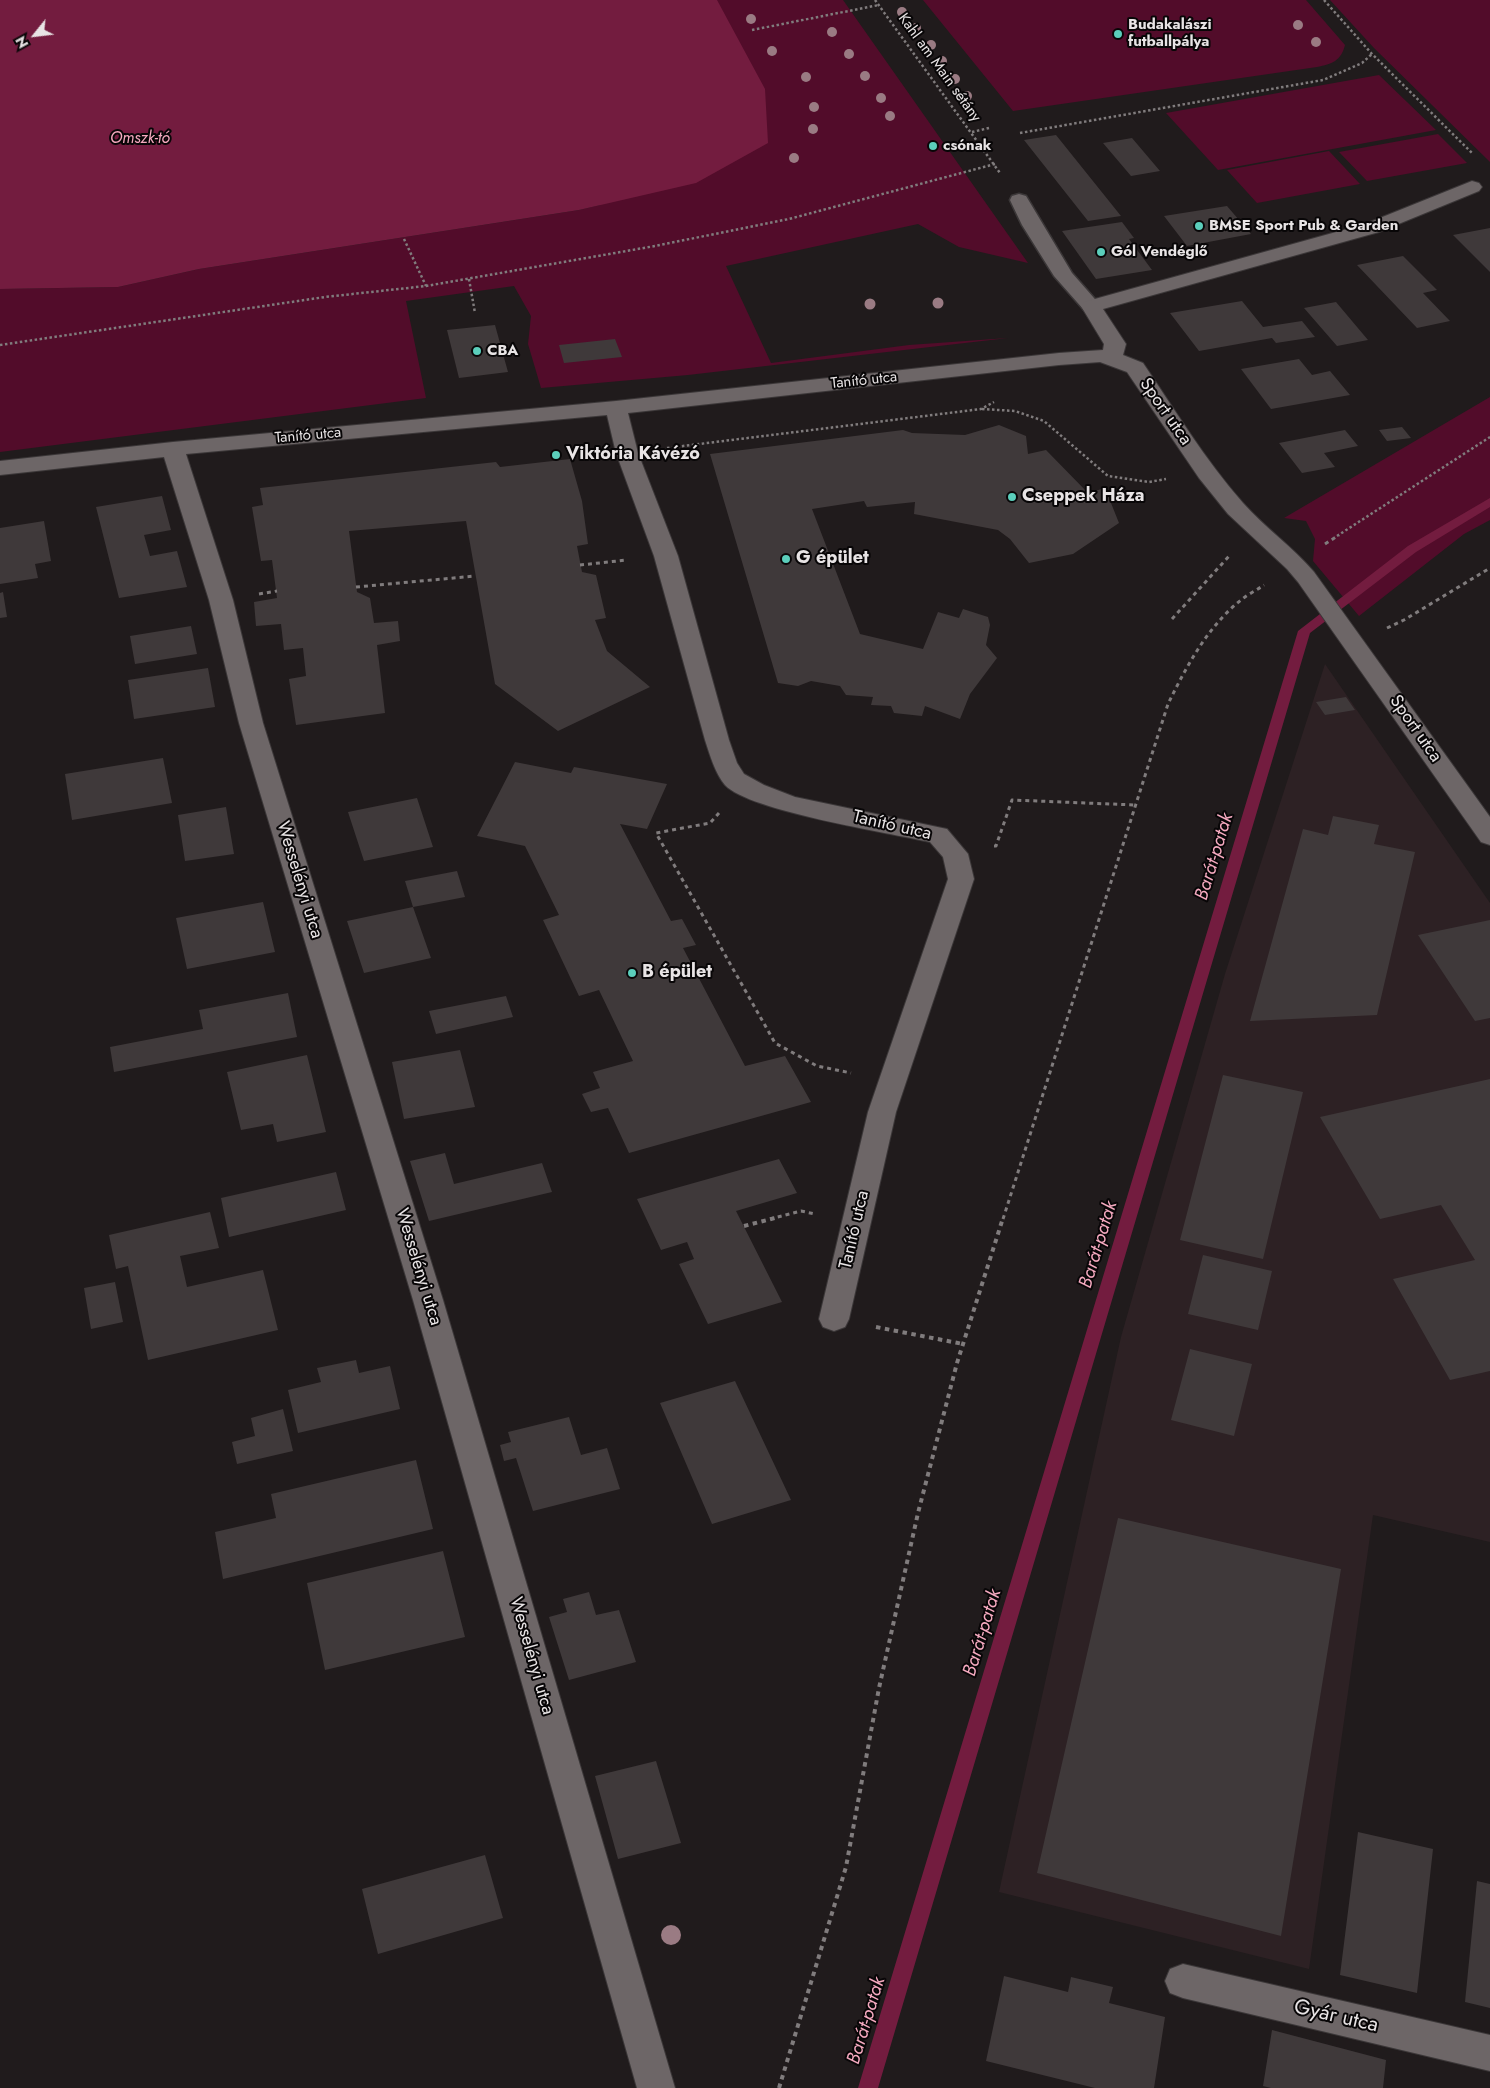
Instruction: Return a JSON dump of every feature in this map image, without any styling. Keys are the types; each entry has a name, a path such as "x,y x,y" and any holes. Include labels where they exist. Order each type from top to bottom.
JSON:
{"street":[{"path":"1112,358 1115,344 1091,306 1372,228 1472,187"},
{"name":"Tanító utca","path":"0,468 174,449 616,408 1059,359 1100,356 1112,358"},
{"name":"Sport utca","path":"1112,358 1135,368 1207,473 1236,509 1301,570 1360,650 1490,836"},
{"name":"Tanító utca","path":"616,408 627,453 666,556 725,763 735,780 755,791 790,804 938,835 955,854 961,879 882,1112 834,1319"},
{"name":"Wesselényi utca","path":"174,449 221,600 251,723 431,1309 656,2088"},
{"name":"Gyár utca","path":"1183,1980 1490,2053"}],"lane":[{"path":"1019,200 1032,225 1064,276 1091,306"}],"path":[{"name":"Kahl am Main sétány","path":"875,0 972,132 1019,200"},
{"path":"1324,0 1372,54 1479,160"},
{"path":"752,30 878,5"},
{"path":"1020,133 1323,80 1362,63 1372,54"},
{"path":"972,132 989,128"},
{"path":"0,345 325,296 426,286 733,232 789,219 994,164"},
{"path":"404,239 426,286"},
{"path":"469,279 474,313"},
{"path":"981,410 1015,411 1044,421 1108,476 1150,482 1207,473"},
{"path":"780,2088 846,1867 879,1688 918,1513 963,1344 1168,704 1187,666 1220,621 1241,600 1301,570 1490,437"},
{"path":"1172,619 1237,548 1262,535"},
{"path":"1360,650 1372,634 1404,620 1490,568"},
{"path":"356,588 475,576"},
{"path":"745,785 710,823 656,833 775,1043 817,1066 893,1081"},
{"path":"938,835 996,846 1012,800 1135,805"},
{"path":"744,1226 801,1211 857,1222"},
{"path":"834,1319 963,1344"}],"shaded area":[{"path":"661,0 843,0 1028,263 959,247 918,224 726,266 771,363 909,345 1008,338 688,375 541,388 528,344 531,316 514,286 406,301 426,398 0,452 0,289 118,287 199,269 579,210 600,205"},
{"name":"Budakalászi futballpálya","path":"923,0 1306,0 1345,45 1341,55 1335,61 1317,67 1013,111"},
{"path":"1330,0 1490,0 1490,162 1374,48"},
{"path":"1379,75 1436,130 1218,170 1166,113"},
{"path":"1438,134 1467,163 1367,181 1339,152"},
{"path":"1329,151 1360,184 1257,203 1227,170"},
{"path":"1490,397 1490,520 1464,534 1359,616 1313,561 1315,539 1306,521 1284,518"},
{"path":"1325,664 1490,903 1490,1542 1373,1515 1309,1969 999,1892 1121,1337 1225,974"}],"water":[{"name":"Omszk-tó","path":"0,0 717,0 765,89 768,143 696,183 579,210 199,269 118,287 0,289"}],"building":[{"path":"1056,135 1121,216 1088,221 1024,140"},
{"path":"1132,138 1160,171 1131,176 1103,143"},
{"path":"1227,206 1251,234 1187,246 1164,216"},
{"path":"1122,222 1134,238 1129,239 1152,270 1096,279 1062,231"},
{"path":"1490,228 1490,272 1453,235"},
{"path":"1403,256 1437,290 1423,293 1450,321 1417,328 1357,265"},
{"path":"1242,301 1263,327 1302,321 1315,337 1276,343 1272,338 1199,351 1170,313"},
{"path":"1336,302 1368,340 1337,346 1304,308"},
{"name":"CBA","path":"495,325 508,372 459,378 447,330"},
{"path":"615,339 622,357 564,363 559,345"},
{"path":"1299,359 1312,375 1330,371 1350,395 1271,409 1241,369"},
{"name":"G épület","path":"999,425 1026,436 1028,454 1046,450 1088,493 1105,488 1119,523 1073,554 1029,563 1010,539 998,530 914,514 915,502 867,507 864,501 812,509 860,634 923,649 938,612 959,618 963,609 988,617 990,625 986,645 997,658 970,694 960,719 925,706 922,716 894,713 891,706 871,705 873,697 846,695 840,686 811,681 798,686 778,683 710,454 903,430 912,433 965,435"},
{"path":"1402,427 1411,438 1387,441 1379,430"},
{"path":"1345,430 1358,446 1324,453 1335,467 1302,473 1279,443"},
{"path":"570,459 582,501 588,544 577,546 582,572 596,575 606,618 595,620 607,651 650,687 558,731 495,684 466,521 349,531 357,592 370,598 374,623 398,621 400,641 377,645 385,713 296,725 289,679 306,676 303,648 284,650 281,624 256,626 254,602 277,598 272,560 261,561 252,507 263,505 260,488 496,462 500,467"},
{"path":"162,496 171,530 144,535 150,556 177,551 187,587 119,598 96,507"},
{"path":"44,521 51,561 35,564 38,578 0,584 0,528"},
{"path":"3,592 7,617 0,618 0,593"},
{"path":"191,626 197,654 135,664 130,636"},
{"path":"208,668 215,707 134,719 128,680"},
{"path":"1346,697 1355,710 1325,715 1316,702"},
{"path":"163,758 172,803 72,820 65,774"},
{"name":"B épület","path":"515,762 571,773 574,767 667,784 647,829 620,824 671,921 682,919 696,945 683,948 745,1066 785,1056 811,1102 629,1153 608,1108 591,1112 582,1094 600,1088 593,1072 633,1061 599,990 579,996 543,920 559,915 525,846 477,836"},
{"path":"417,798 433,847 364,861 348,812"},
{"path":"226,807 234,854 185,861 178,815"},
{"path":"1333,816 1379,825 1374,844 1415,852 1377,1015 1250,1021 1303,829 1328,835"},
{"path":"457,871 465,897 413,907 405,881"},
{"path":"263,902 275,952 187,969 176,918"},
{"path":"413,907 431,958 364,973 347,921"},
{"path":"1490,920 1490,1018 1475,1021 1418,935"},
{"path":"288,993 297,1037 114,1072 110,1047 203,1029 199,1010"},
{"path":"506,996 513,1017 436,1034 429,1011"},
{"path":"460,1050 475,1107 404,1119 392,1062"},
{"path":"307,1055 326,1132 277,1142 273,1124 241,1130 227,1072"},
{"path":"1223,1075 1303,1092 1263,1259 1180,1240"},
{"path":"1490,1079 1490,1371 1450,1380 1393,1279 1475,1260 1441,1205 1380,1219 1320,1117"},
{"path":"445,1153 454,1184 542,1163 552,1192 429,1221 410,1161"},
{"path":"779,1159 797,1193 736,1211 782,1302 708,1324 679,1264 694,1259 687,1242 661,1250 637,1199"},
{"path":"336,1172 346,1210 229,1237 221,1198"},
{"path":"210,1212 219,1248 180,1256 187,1287 263,1270 278,1330 148,1360 128,1266 116,1269 109,1235"},
{"path":"1203,1255 1272,1271 1258,1330 1188,1314"},
{"path":"115,1282 123,1322 91,1329 84,1288"},
{"path":"1190,1349 1252,1364 1234,1436 1171,1420"},
{"path":"356,1360 359,1373 390,1366 400,1409 298,1433 288,1390 321,1382 317,1368"},
{"path":"735,1381 791,1500 712,1524 660,1403"},
{"path":"283,1409 293,1451 237,1464 232,1442 255,1436 251,1418"},
{"path":"569,1417 581,1455 607,1448 620,1489 533,1511 516,1458 504,1461 500,1445 511,1442 508,1432"},
{"path":"416,1460 433,1529 223,1579 215,1532 276,1518 271,1494"},
{"path":"1118,1518 1341,1569 1281,1936 1037,1873"},
{"path":"443,1551 465,1637 325,1670 307,1583"},
{"path":"589,1592 596,1615 619,1610 636,1662 569,1680 549,1617 567,1612 563,1599"},
{"path":"656,1761 681,1843 618,1859 595,1776"},
{"path":"1358,1832 1433,1849 1417,1993 1340,1975"},
{"path":"485,1855 503,1918 378,1954 362,1889"},
{"path":"1477,1881 1490,1884 1490,2008 1465,2002"},
{"path":"1004,1976 1068,1992 1071,1977 1113,1987 1109,2003 1165,2017 1154,2088 1095,2088 986,2061"},
{"path":"1272,2030 1386,2060 1383,2088 1271,2088 1263,2086"}],"waterway":[{"name":"Barát-patak","path":"868,2088 1304,631 1412,549 1490,502"}],"place":[{"name":"Budakalászi futballpálya","path":"1118,34"},
{"name":"csónak","path":"933,146"},
{"name":"BMSE Sport Pub & Garden","path":"1199,226"},
{"name":"Gól Vendéglő","path":"1101,252"},
{"name":"CBA","path":"477,351"},
{"name":"Viktória Kávézó","path":"556,455"},
{"name":"Cseppek Háza","path":"1012,497"},
{"name":"G épület","path":"786,559"},
{"name":"B épület","path":"632,973"}]}
